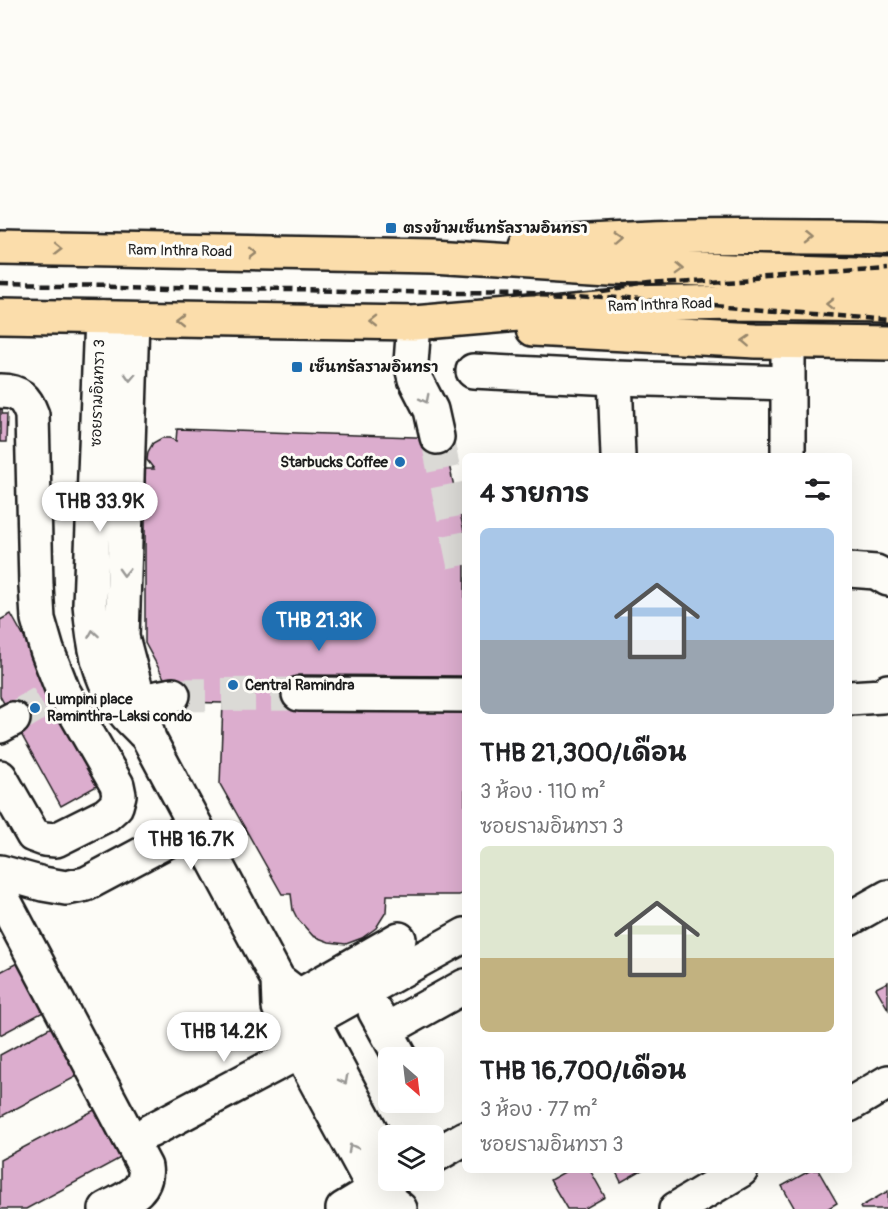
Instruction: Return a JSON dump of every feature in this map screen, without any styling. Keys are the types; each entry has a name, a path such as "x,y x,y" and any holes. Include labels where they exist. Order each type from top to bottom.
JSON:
{"main road":[{"name":"Ram Inthra Road","path":"433,256 588,240 660,237 888,238"},
{"name":"Ram Inthra Road","path":"0,248 433,256 610,267 888,276"},
{"name":"Ram Inthra Road","path":"423,323 622,305 739,303 888,305"},
{"name":"Ram Inthra Road","path":"0,316 423,323 667,337 888,343"}],"street":[{"path":"116,318 124,690 195,826 302,1018 378,1162"},
{"path":"423,323 411,363 415,379 431,410 437,437"},
{"path":"788,342 788,453"},
{"path":"473,371 788,383"},
{"path":"615,378 618,453"},
{"path":"0,391 12,391 22,396 33,416 38,619 59,693 117,785 119,795 116,806 106,815 56,840 44,839 33,835 0,777"},
{"path":"852,570 876,572 888,579"},
{"path":"59,693 124,690 173,695"},
{"path":"852,698 882,696 888,691"},
{"path":"299,694 462,695"},
{"path":"0,872 66,888 86,884 195,826"},
{"path":"0,893 145,1167 145,1183 138,1192 106,1209"},
{"path":"852,917 888,897"},
{"path":"302,1018 364,991 462,937"},
{"path":"150,1131 302,1018 399,939"},
{"path":"364,991 393,1044 462,988"},
{"path":"852,1103 888,1082"},
{"path":"444,1150 462,1140"},
{"path":"676,1209 736,1173"},
{"path":"343,1209 387,1191"}],"building":[{"path":"0,401 3,401 2,414 7,414 6,442 0,442"},
{"name":"Central Ramindra","path":"177,429 443,438 462,522 462,676 298,675 299,694 462,708 462,894 387,895 386,912 376,928 362,938 346,944 329,942 313,936 297,918 293,910 291,894 282,894 220,784 223,703 177,702 145,643 145,469 154,469 147,460 153,443 162,438 176,441"},
{"name":"Lumpini place Raminthra-Laksi condo","path":"11,614 104,782 61,806 0,696 0,620"},
{"path":"23,960 49,1009 0,1035 0,972"},
{"path":"888,982 888,1009 876,988"},
{"path":"57,1024 83,1073 0,1117 0,1055"},
{"path":"102,1106 128,1154 26,1209 0,1209 0,1160"},
{"path":"563,1173 592,1173 605,1197 584,1209 567,1209 550,1180"},
{"path":"616,1173 637,1173 621,1182"},
{"path":"806,1173 820,1173 837,1203 827,1209 795,1209 782,1186"},
{"path":"888,1191 888,1209 861,1209 860,1207"}],"tunnel":[{"path":"437,437 462,558"},
{"path":"13,719 55,694"},
{"path":"173,695 299,694"}],"railway":[{"path":"602,291 648,285 888,269"},
{"path":"0,285 578,295 888,320"}],"place":[{"name":"ตรงข้ามเซ็นทรัลรามอินทรา","path":"391,228"},
{"name":"เซ็นทรัลรามอินทรา","path":"297,367"},
{"name":"Starbucks Coffee","path":"400,462"},
{"name":"Central Ramindra","path":"233,685"},
{"name":"Lumpini place Raminthra-Laksi condo","path":"35,708"}]}
